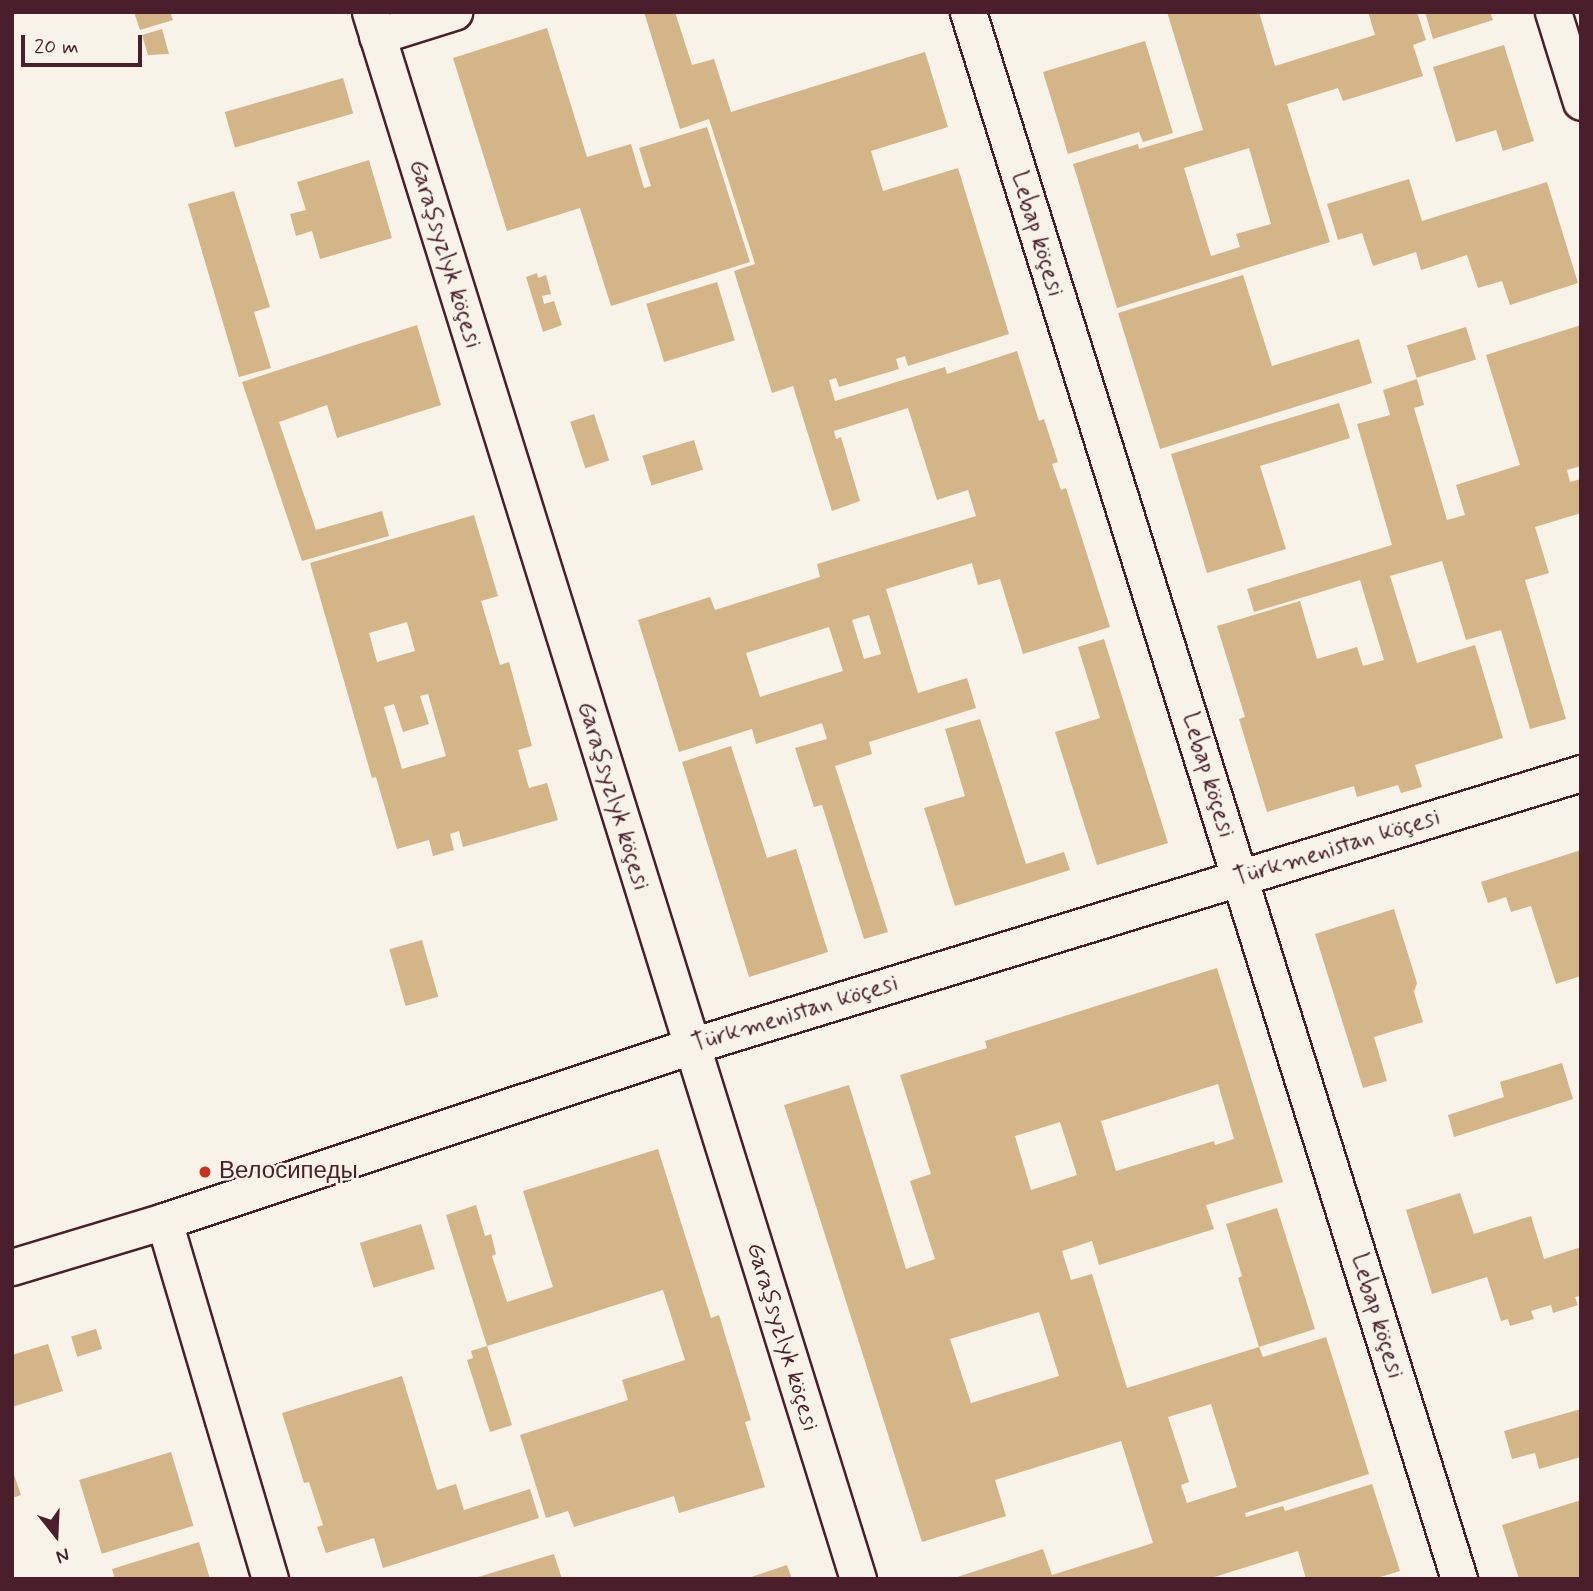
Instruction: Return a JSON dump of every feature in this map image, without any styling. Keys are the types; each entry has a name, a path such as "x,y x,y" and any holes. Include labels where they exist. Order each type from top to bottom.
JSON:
{"street":[{"path":"374,24 454,12"},
{"name":"Lebap köçesi","path":"968,12 1458,1579"},
{"path":"1553,12 1581,102"},
{"name":"Garaşsyzlyk köçesi","path":"374,24 858,1579"},
{"name":"Türkmenistan köçesi","path":"12,1267 163,1221 691,1046 1581,773"},
{"path":"163,1221 270,1579"}],"building":[{"path":"134,12 170,12 173,20 140,30"},
{"path":"644,12 675,12 692,65 714,59 731,112 925,52 948,127 871,151 883,191 958,168 1009,334 908,366 905,356 896,359 899,369 839,387 836,378 829,380 835,401 945,367 947,374 1017,351 1039,421 1044,419 1058,462 1052,464 1061,490 1066,488 1110,627 1023,654 1000,579 978,585 972,563 886,589 918,693 967,678 976,708 869,742 872,754 835,766 888,932 864,939 822,805 814,807 795,748 827,739 822,723 756,744 752,729 679,752 638,620 710,597 715,610 820,577 817,564 976,516 968,490 937,500 908,408 834,431 836,439 841,437 860,501 832,511 793,386 772,393 734,271 755,264 709,119 680,129","holes":["869,615 881,654 864,659 852,620","829,627 843,671 760,697 746,653"]},
{"path":"1167,12 1259,12 1275,66 1375,35 1368,12 1417,12 1426,40 1413,45 1423,76 1343,101 1338,88 1287,104 1330,242 1117,308 1073,164 1138,144 1139,149 1203,130","holes":["1249,148 1271,224 1236,234 1240,247 1211,256 1184,168"]},
{"path":"1425,12 1490,12 1493,20 1433,39"},
{"path":"547,28 587,157 631,144 644,188 651,186 639,148 707,127 750,262 611,306 580,208 507,231 453,58"},
{"path":"162,29 169,54 148,55 142,35"},
{"path":"1145,41 1173,133 1143,142 1139,132 1068,154 1043,72"},
{"path":"1504,45 1534,141 1503,151 1496,130 1456,142 1433,67"},
{"path":"343,78 353,114 235,147 225,112"},
{"path":"369,160 392,238 320,259 312,231 296,236 290,214 306,210 297,182"},
{"path":"1409,179 1422,221 1547,182 1578,283 1510,305 1502,281 1478,288 1467,255 1421,270 1416,252 1373,266 1362,233 1338,240 1327,204"},
{"path":"234,191 270,307 254,312 271,368 239,377 188,204"},
{"path":"537,273 538,278 546,275 551,294 542,296 544,304 554,301 562,325 543,332 526,277"},
{"path":"1243,275 1272,366 1359,339 1372,383 1160,449 1118,313"},
{"path":"717,282 735,340 664,362 646,304"},
{"path":"417,325 441,405 337,438 327,405 279,422 316,530 382,511 389,536 302,561 242,382"},
{"path":"1581,325 1581,466 1567,470 1570,482 1581,479 1581,513 1535,527 1549,573 1525,580 1566,719 1530,729 1501,630 1466,640 1442,561 1390,576 1417,663 1475,645 1503,738 1415,765 1422,787 1401,793 1398,785 1357,797 1354,786 1267,812 1239,719 1245,717 1217,626 1300,601 1317,659 1357,647 1363,666 1384,660 1360,580 1254,612 1247,589 1392,545 1357,424 1390,415 1383,390 1417,379 1424,405 1414,408 1447,520 1465,515 1456,485 1520,465 1486,355"},
{"path":"1466,327 1476,360 1417,378 1407,345"},
{"path":"1339,403 1350,438 1260,466 1286,549 1207,573 1171,454"},
{"path":"594,414 609,461 585,468 570,422"},
{"path":"694,440 703,470 651,485 642,456"},
{"path":"474,515 498,596 481,601 500,665 509,662 532,746 518,750 529,788 547,783 558,820 463,847 459,831 450,834 454,850 433,856 429,840 397,849 376,777 372,778 310,563","holes":["407,622 415,651 377,662 369,633","428,694 446,756 402,769 384,707 394,704 403,732 429,724 420,696"]},
{"path":"1104,639 1168,843 1097,865 1055,732 1100,718 1078,647"},
{"path":"980,719 1026,864 1064,852 1070,870 955,906 924,808 965,796 945,729"},
{"path":"731,746 767,858 796,849 828,952 749,977 682,762"},
{"path":"1581,850 1581,976 1556,984 1531,906 1511,912 1506,897 1488,903 1481,882"},
{"path":"1394,909 1417,983 1414,992 1423,1022 1374,1037 1387,1081 1363,1088 1315,934"},
{"path":"422,940 438,997 406,1006 389,949"},
{"path":"1217,968 1283,1182 1206,1205 1214,1229 1099,1265 1092,1241 1062,1251 1071,1280 1092,1274 1127,1388 1259,1347 1263,1357 1326,1337 1369,1474 1245,1513 1246,1517 1283,1506 1285,1511 1372,1484 1400,1571 1374,1579 1306,1579 1298,1551 1208,1579 951,1579 1043,1549 1052,1575 1153,1543 1121,1441 995,1480 1006,1516 922,1542 784,1105 849,1085 906,1269 935,1259 910,1181 931,1174 900,1075 987,1048 985,1041","holes":["1218,1084 1234,1139 1215,1145 1214,1141 1116,1171 1101,1121","1060,1122 1077,1175 1031,1190 1015,1136","1039,1312 1059,1376 971,1403 950,1339","1211,1404 1237,1487 1187,1503 1181,1485 1189,1482 1168,1417"]},
{"path":"1562,1063 1573,1099 1454,1137 1448,1115 1504,1097 1500,1082"},
{"path":"658,1149 711,1318 719,1315 751,1420 745,1422 765,1487 679,1513 674,1496 574,1527 568,1511 546,1518 520,1435 628,1400 622,1380 685,1360 663,1290 487,1346 446,1215 476,1205 485,1236 491,1234 496,1254 492,1256 507,1302 553,1287 523,1191"},
{"path":"1460,1193 1474,1234 1531,1216 1544,1259 1581,1247 1581,1296 1575,1297 1578,1305 1553,1313 1551,1305 1531,1311 1534,1319 1510,1326 1508,1319 1501,1321 1487,1277 1432,1294 1406,1210"},
{"path":"1277,1208 1315,1329 1259,1347 1238,1278 1242,1276 1226,1224"},
{"path":"421,1224 435,1269 374,1288 360,1243"},
{"path":"96,1329 102,1349 77,1357 71,1337"},
{"path":"48,1344 63,1391 12,1407 12,1355"},
{"path":"487,1346 512,1425 490,1432 467,1360 473,1358 471,1351"},
{"path":"402,1376 437,1490 456,1484 464,1510 530,1489 539,1518 383,1568 374,1538 326,1553 317,1527 323,1525 309,1482 304,1483 282,1413"},
{"path":"1581,1409 1581,1457 1539,1469 1535,1453 1512,1459 1504,1431"},
{"path":"171,1452 194,1526 102,1554 79,1480"},
{"path":"12,1469 21,1495 12,1498"},
{"path":"1581,1500 1581,1579 1519,1579 1502,1525"},
{"path":"199,1542 210,1579 115,1579 112,1569"},
{"path":"554,1554 562,1579 475,1579 475,1578"},
{"path":"787,1565 792,1579 748,1579 748,1578"}],"place":[{"name":"Велосипеды","path":"205,1172"}]}
